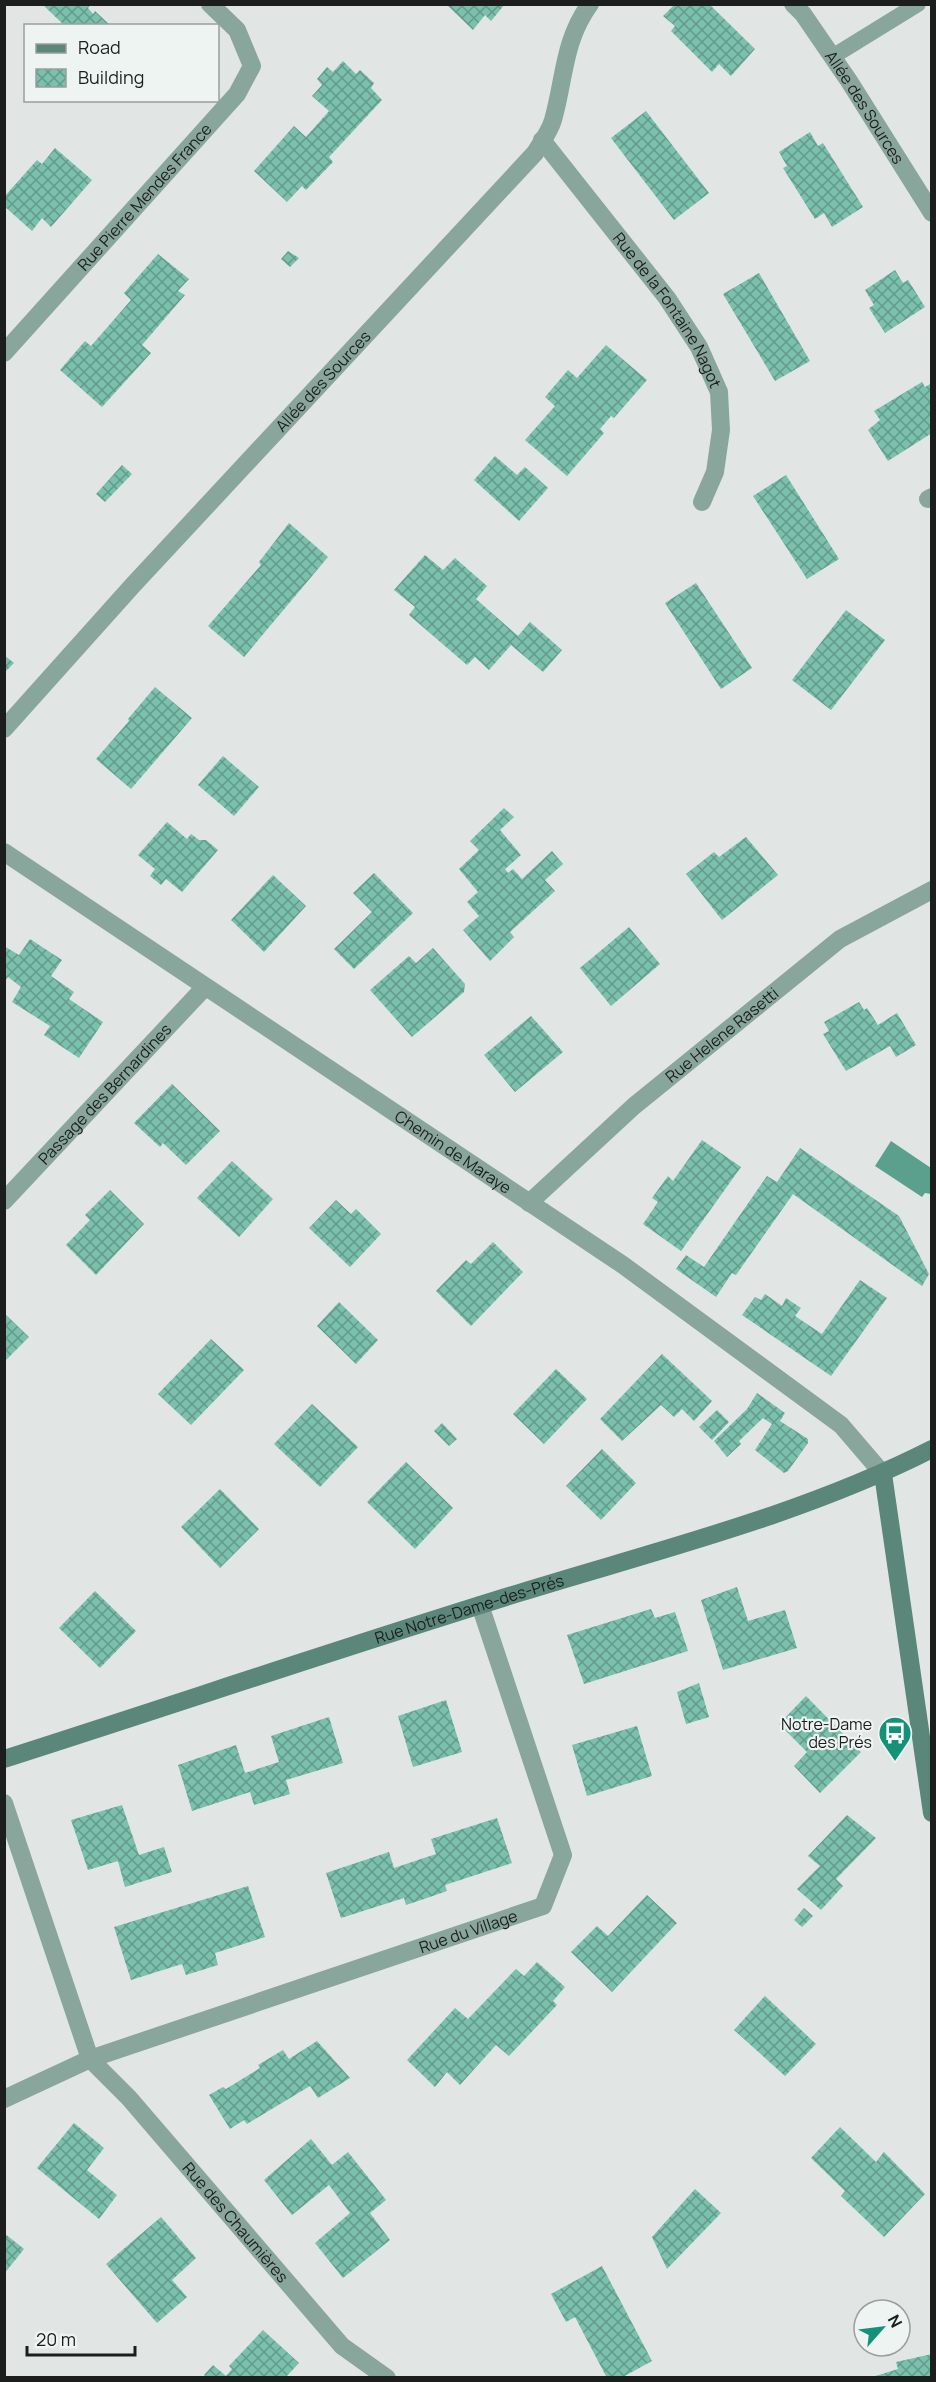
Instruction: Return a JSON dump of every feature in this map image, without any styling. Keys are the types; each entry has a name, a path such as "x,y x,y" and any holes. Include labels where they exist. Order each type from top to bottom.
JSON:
{"street":[{"name":"Rue Pierre Mendes France","path":"4,353 237,94 252,66 237,30 210,4"},
{"name":"Allée des Sources","path":"4,729 133,585 535,153 552,122 568,47 578,21 590,4"},
{"name":"Allée des Sources","path":"794,4 832,57 932,213"},
{"name":"Rue de la Fontaine Nagot","path":"542,140 667,298 699,347 719,392 721,430 715,472 702,502"},
{"name":"Chemin de Maraye","path":"4,852 623,1265 841,1425 883,1474"},
{"name":"Rue Helene Rasetti","path":"530,1203 634,1106 840,939 932,890"},
{"name":"Passage des Bernardines","path":"4,1202 206,987"},
{"name":"Rue Notre-Dame-des-Prés","path":"4,1759 480,1605 792,1508 883,1474 932,1449"},
{"path":"883,1474 932,1813"},
{"name":"Rue du Village","path":"90,2059 543,1906 563,1855 480,1605"},
{"name":"Rue des Chaumières","path":"4,1803 90,2059 129,2098 342,2346 387,2378"},
{"path":"4,2099 90,2059"}],"lane":[{"path":"832,57 918,4"}],"shaded area":[{"path":"891,1141 931,1168 931,1194 925,1193 922,1197 875,1166"}],"building":[{"path":"42,4 91,4 88,8 93,14 95,11 109,24 63,24"},
{"path":"446,4 505,4 491,21 485,15 473,30"},
{"path":"675,4 709,4 755,49 731,76 719,64 712,72 671,31 675,26 663,16"},
{"path":"343,61 356,74 360,70 374,83 371,88 382,100 329,157 333,162 306,190 302,186 287,202 254,171 294,126 306,137 329,111 312,96 322,85 317,79 327,67 333,72"},
{"path":"646,111 709,193 674,220 611,138"},
{"path":"810,132 818,146 823,143 863,207 832,227 824,213 815,219 783,168 787,166 779,152"},
{"path":"55,148 92,180 51,227 42,218 32,231 4,206 4,197 37,160 42,164"},
{"path":"288,251 299,258 290,267 281,259"},
{"path":"158,254 189,279 178,291 185,295 142,345 151,353 102,407 60,370 85,341 91,346 131,300 124,293"},
{"path":"895,270 903,283 908,280 925,307 885,333 869,308 874,305 865,290"},
{"path":"759,273 810,361 775,381 723,294"},
{"path":"606,345 647,380 614,418 611,416 600,429 604,433 567,476 525,440 555,406 545,397 568,370 577,378"},
{"path":"922,382 925,387 932,383 932,433 888,461 868,430 880,420 874,411"},
{"path":"495,456 517,475 525,467 548,488 519,521 474,480"},
{"path":"122,465 132,474 105,502 96,494"},
{"path":"786,475 839,559 807,579 753,496"},
{"path":"289,523 328,557 244,657 208,626 261,565 259,562"},
{"path":"425,555 443,570 455,558 487,586 476,599 518,636 530,622 562,650 543,672 511,645 489,670 475,657 467,665 409,615 415,607 394,590"},
{"path":"696,583 752,668 721,689 665,603"},
{"path":"846,610 885,640 831,710 792,680"},
{"path":"4,655 14,663 4,673"},
{"path":"155,687 192,718 131,789 96,759"},
{"path":"223,756 259,787 234,816 198,785"},
{"path":"504,808 514,817 500,830 521,855 505,869 508,873 513,869 522,879 552,851 563,864 545,880 555,891 510,932 514,937 490,961 463,930 479,916 467,902 478,892 459,869 479,850 470,841"},
{"path":"167,822 187,839 191,834 199,840 206,840 218,850 182,892 166,879 161,885 150,876 155,869 138,855"},
{"path":"746,837 778,875 722,920 686,874 714,852 719,857"},
{"path":"374,873 413,913 354,969 334,949 372,912 353,893"},
{"path":"273,875 306,906 264,952 231,920"},
{"path":"629,927 660,964 611,1006 580,968"},
{"path":"30,939 62,960 51,976 74,992 69,999 103,1022 79,1058 44,1035 50,1026 12,1002 21,987 8,977 4,982 4,946 19,955"},
{"path":"433,948 465,984 464,992 412,1037 370,990 409,956 416,963"},
{"path":"859,1002 864,1010 867,1008 878,1025 897,1013 916,1045 896,1057 890,1046 846,1071 823,1034 829,1031 824,1022"},
{"path":"531,1016 563,1052 515,1092 484,1055"},
{"path":"172,1084 220,1131 186,1165 163,1143 160,1147 134,1123"},
{"path":"702,1140 741,1167 681,1251 643,1224 658,1202 652,1198 668,1176 673,1181"},
{"path":"800,1148 899,1216 929,1274 922,1286 793,1194 736,1275 732,1273 716,1297 676,1269 686,1255 704,1267 767,1176 777,1182"},
{"path":"232,1161 273,1199 239,1237 197,1198"},
{"path":"110,1190 144,1224 96,1275 66,1245 90,1220 85,1215"},
{"path":"336,1200 351,1214 356,1209 381,1234 350,1267 309,1228"},
{"path":"493,1242 523,1272 471,1326 436,1291 466,1260 471,1264"},
{"path":"860,1280 887,1298 831,1376 742,1315 755,1297 761,1300 765,1294 782,1306 786,1298 801,1308 795,1316 822,1334"},
{"path":"339,1302 378,1340 356,1364 317,1326"},
{"path":"4,1313 29,1337 4,1362"},
{"path":"211,1339 244,1370 191,1425 158,1394"},
{"path":"662,1354 712,1401 694,1421 682,1409 674,1417 661,1405 622,1441 600,1419"},
{"path":"556,1369 587,1399 544,1444 513,1414"},
{"path":"757,1393 785,1413 780,1421 808,1439 808,1443 788,1471 784,1473 755,1450 772,1424 763,1418 739,1441 741,1444 727,1457 714,1441 747,1409"},
{"path":"312,1404 358,1447 320,1487 274,1444"},
{"path":"717,1410 729,1422 712,1440 699,1427"},
{"path":"442,1423 457,1439 449,1446 434,1431"},
{"path":"602,1449 636,1483 601,1520 566,1486"},
{"path":"406,1462 453,1508 415,1549 367,1502"},
{"path":"220,1489 259,1529 220,1568 181,1527"},
{"path":"737,1587 748,1621 785,1610 797,1648 723,1670 701,1600"},
{"path":"95,1591 136,1631 100,1668 59,1628"},
{"path":"651,1609 655,1618 675,1612 688,1651 584,1684 567,1635"},
{"path":"699,1683 709,1717 686,1724 677,1692"},
{"path":"806,1696 861,1752 820,1793 794,1766 807,1752 779,1724"},
{"path":"446,1700 462,1752 413,1767 398,1716"},
{"path":"329,1717 343,1763 286,1780 290,1794 254,1805 250,1792 192,1811 178,1765 236,1745 245,1773 279,1762 271,1736"},
{"path":"637,1726 652,1776 587,1796 572,1745"},
{"path":"122,1805 139,1855 164,1847 172,1872 125,1887 118,1861 88,1870 71,1820"},
{"path":"847,1815 876,1838 836,1879 843,1886 821,1910 797,1889 820,1866 808,1856"},
{"path":"497,1818 512,1863 445,1885 447,1891 406,1905 404,1898 341,1918 326,1873 389,1852 394,1868 436,1854 431,1839"},
{"path":"248,1886 265,1937 215,1953 218,1965 186,1975 182,1964 131,1980 114,1927"},
{"path":"647,1895 677,1923 612,1992 571,1952 597,1926 608,1936"},
{"path":"804,1908 813,1916 802,1927 794,1920"},
{"path":"537,1962 565,1987 553,2001 557,2005 509,2056 496,2045 460,2085 447,2072 435,2087 407,2060 455,2008 468,2019 516,1969 524,1976"},
{"path":"765,1996 816,2044 785,2076 734,2030"},
{"path":"317,2041 350,2078 318,2098 310,2086 247,2124 244,2120 230,2129 209,2095 223,2087 226,2089 260,2068 258,2065 283,2050 289,2059"},
{"path":"74,2123 104,2148 87,2170 117,2195 99,2219 37,2168"},
{"path":"840,2127 876,2162 884,2152 925,2194 884,2237 841,2196 845,2191 811,2158"},
{"path":"311,2139 332,2165 348,2152 386,2200 370,2213 390,2240 343,2278 315,2243 350,2213 329,2185 292,2215 264,2180"},
{"path":"695,2189 721,2213 667,2269 652,2237"},
{"path":"161,2217 196,2258 172,2280 187,2297 157,2323 106,2264"},
{"path":"4,2233 24,2249 4,2274"},
{"path":"602,2266 652,2361 621,2378 607,2378 575,2317 566,2322 551,2294"},
{"path":"263,2330 299,2363 285,2378 207,2378 204,2375 213,2365 226,2376 232,2369 229,2366"},
{"path":"932,2354 932,2378 869,2378 898,2369 896,2362"}],"place":[{"name":"Notre-Dame des Prés","path":"895,1762"}]}
